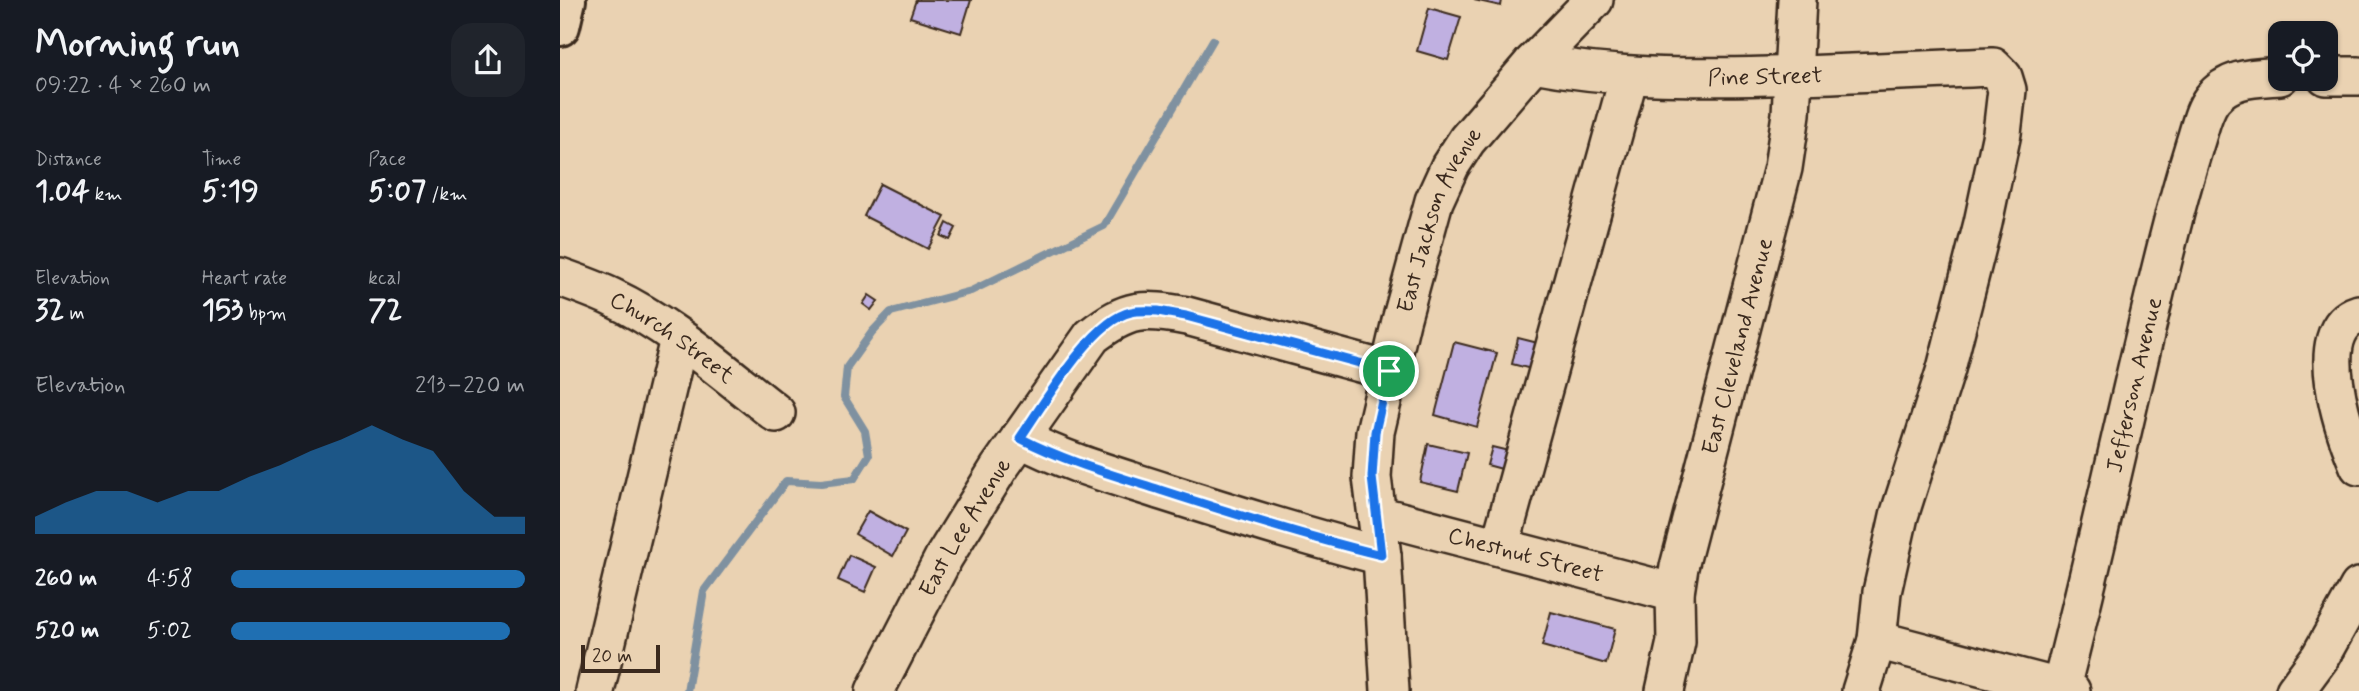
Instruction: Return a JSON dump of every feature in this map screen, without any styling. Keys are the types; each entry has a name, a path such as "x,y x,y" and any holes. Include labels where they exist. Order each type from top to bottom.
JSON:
{"main road":[{"path":"560,26 566,0"}],"street":[{"name":"East Jackson Avenue","path":"1390,691 1381,555 1372,477 1375,432 1434,201 1450,166 1467,140 1533,63 1594,0"},
{"name":"East Cleveland Avenue","path":"1665,691 1676,642 1675,593 1679,567 1783,168 1794,75 1797,0"},
{"name":"Pine Street","path":"1533,63 1577,72 1629,76 1794,75 1993,67 2003,77 2007,90 2002,133 1983,223 1946,369 1899,516 1882,593 1877,640"},
{"path":"1500,547 1585,228 1629,76"},
{"path":"2338,76 2359,76"},
{"name":"Jefferson Avenue","path":"2064,690 2139,354 2205,109 2225,87 2242,79 2268,77"},
{"name":"Church Street","path":"560,276 611,297 679,339 776,413"},
{"name":"East Lee Avenue","path":"875,691 944,557 1020,438 1092,336 1111,321 1129,312 1158,311 1186,316 1389,371"},
{"path":"2359,314 2350,317 2340,327 2335,338 2333,361 2338,402 2359,466"},
{"path":"594,691 679,339"},
{"path":"1020,438 1039,448 1104,472 1296,534 1381,555"},
{"name":"Chestnut Street","path":"1377,515 1675,593"},
{"path":"2295,691 2320,657 2359,587"},
{"path":"1861,691 1877,640 2064,690"}],"building":[{"path":"916,0 971,0 961,33 910,17"},
{"path":"1474,0 1502,0 1501,6"},
{"path":"1429,8 1461,17 1448,60 1417,51"},
{"path":"880,184 945,217 928,249 864,216"},
{"path":"947,223 956,228 950,240 941,236"},
{"path":"869,295 878,301 871,310 863,304"},
{"path":"1518,338 1546,345 1539,371 1512,364"},
{"path":"1454,342 1497,353 1477,427 1435,415"},
{"path":"1428,444 1467,453 1458,491 1420,482"},
{"path":"1492,447 1517,453 1513,472 1487,465"},
{"path":"868,511 906,532 893,556 855,534"},
{"path":"849,555 876,567 865,592 838,580"},
{"path":"1551,612 1615,629 1606,664 1542,646"}],"waterway":[{"path":"687,691 704,591 786,481 821,483 854,479 869,455 865,431 844,397 847,367 872,332 891,312 971,291 1104,226 1213,40"}],"route":[{"path":"1158,311 1186,316 1389,371 1375,432 1372,477 1381,555 1296,534 1104,472 1039,448 1020,438 1092,336 1111,321 1129,312 1158,311"}]}
